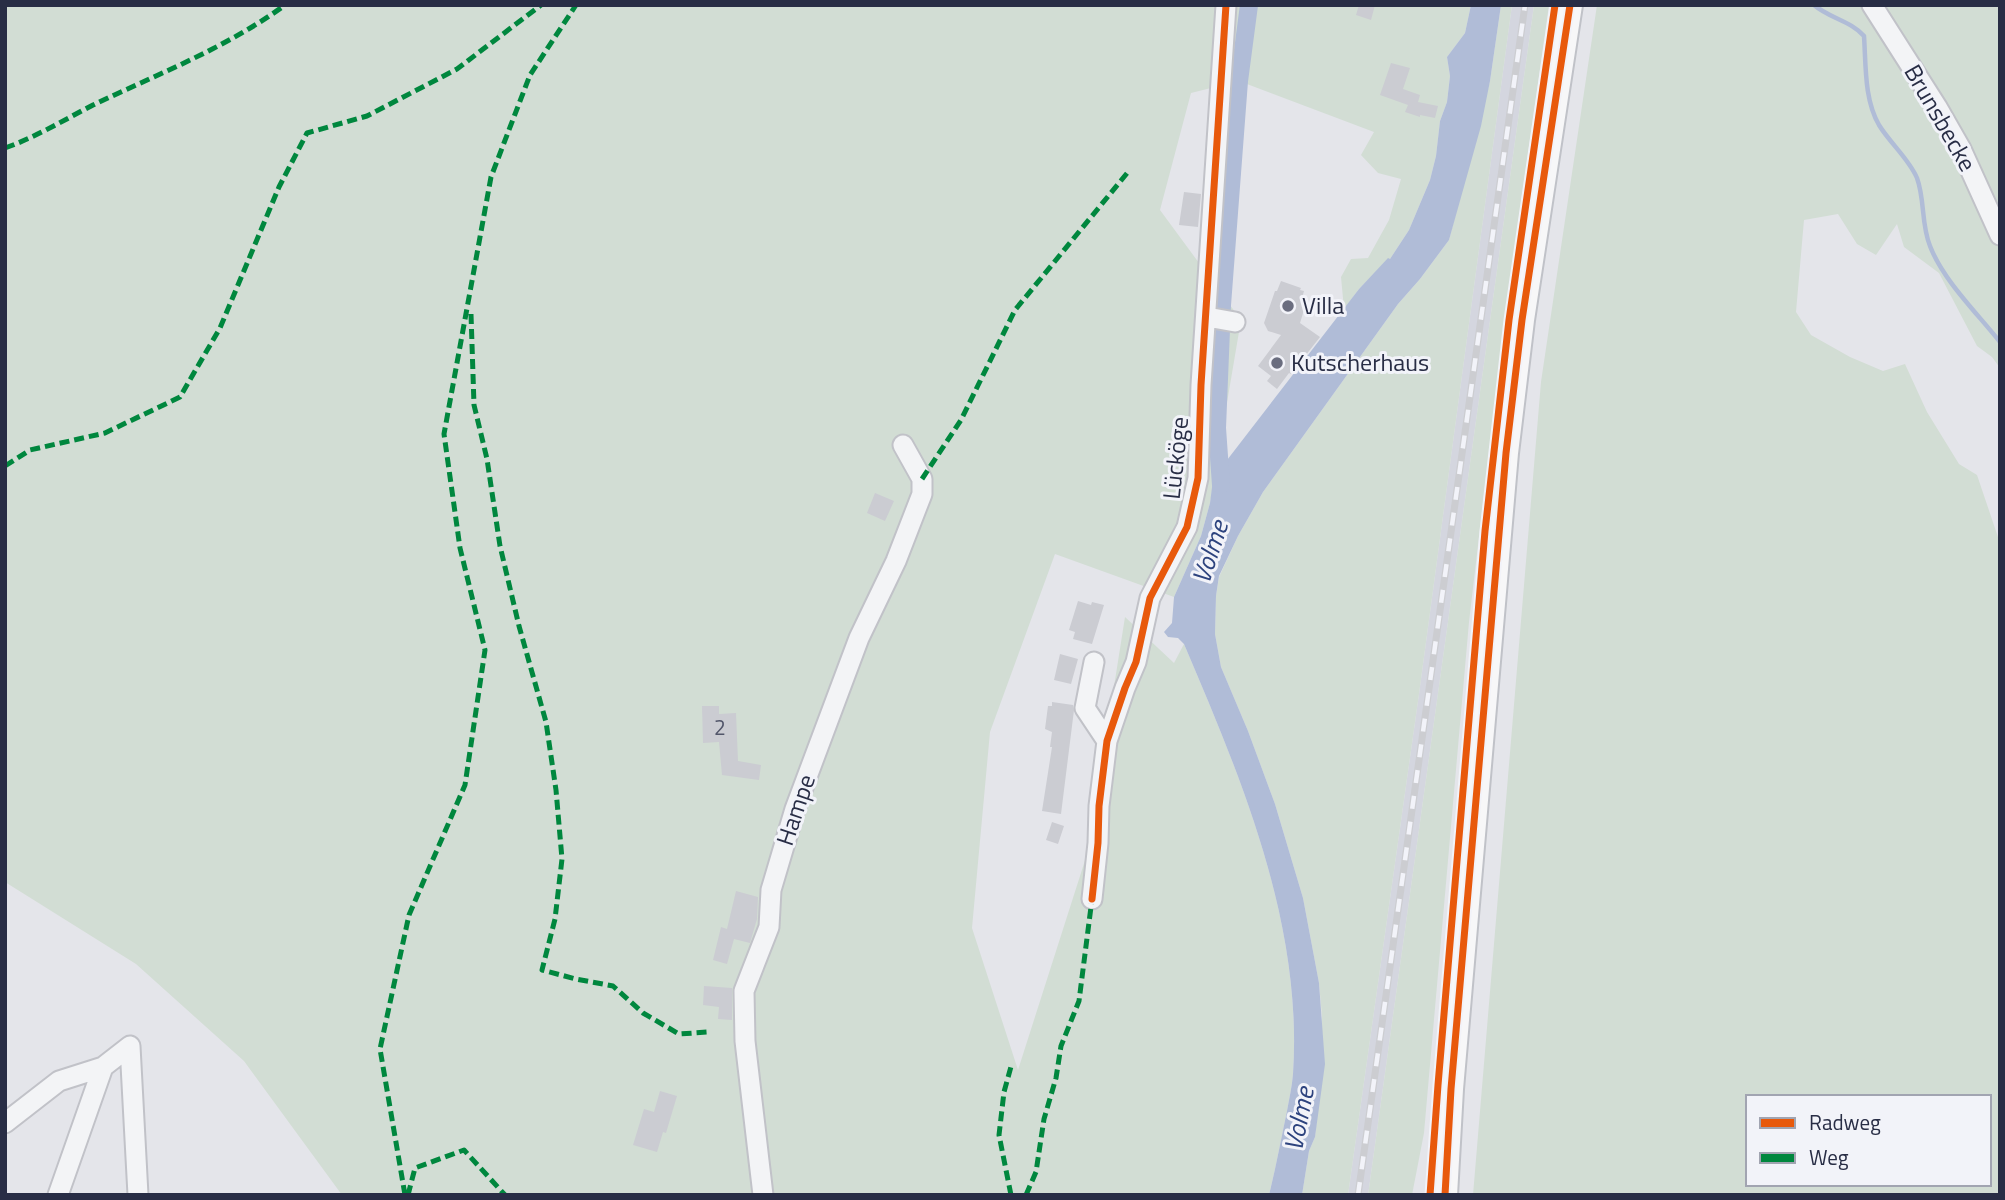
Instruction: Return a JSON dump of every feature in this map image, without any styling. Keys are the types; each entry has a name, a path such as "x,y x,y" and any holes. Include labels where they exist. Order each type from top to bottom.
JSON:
{"main road":[{"path":"1445,1195 1453,1061 1506,453 1522,320 1570,5"}],"street":[{"name":"Lücköge","path":"1092,899 1107,741 1136,662 1150,598 1187,527 1198,478 1201,385 1226,5"},
{"name":"Brunsbecke","path":"1872,5 1961,149 2000,235"},
{"path":"1207,317 1235,322"},
{"name":"Hampe","path":"764,1195 745,1041 744,991 769,926 771,890 795,808 859,638 896,561 922,494 922,478 903,445"},
{"path":"1094,662 1085,708 1107,741"},
{"path":"5,1124 59,1081 103,1066 130,1046 138,1195"},
{"path":"58,1195 103,1066"}],"shaded area":[{"path":"5,5 1245,5 1245,29 1254,5 1471,5 1465,33 1447,57 1450,76 1447,102 1440,121 1430,180 1409,230 1390,259 1359,289 1344,309 1341,277 1351,259 1368,258 1389,220 1401,179 1378,173 1361,155 1374,132 1239,81 1191,93 1160,210 1241,320 1210,503 1201,536 1174,597 1055,554 990,732 972,928 1018,1070 1088,851 1125,617 1174,663 1184,644 1247,800 1278,908 1288,963 1294,1018 1293,1074 1269,1195 342,1195 244,1061 136,964 5,882"},
{"path":"1501,5 1512,5 1348,1195 1302,1195 1309,1151 1315,1137 1318,1107 1322,1016 1319,983 1303,898 1275,804 1221,667 1215,634 1219,577 1263,492 1398,304 1449,240 1490,81"},
{"path":"1512,5 1534,5 1368,1195 1348,1195 1419,694"},
{"path":"1534,5 1549,5 1505,315 1469,622 1424,1133 1412,1195 1368,1195"},
{"path":"1597,5 1865,5 1955,151 2000,247 2000,368 1992,357 1977,346 1939,273 1904,247 1897,224 1876,255 1857,244 1838,214 1804,220 1796,312 1811,335 1850,357 1883,371 1905,364 1927,412 1959,464 1977,475 2000,543 2000,1195 1473,1195 1541,382"},
{"path":"1880,5 2000,5 2000,221"}],"water":[{"name":"Volme","path":"1471,5 1501,5 1481,126 1449,240 1398,304 1263,492 1219,576 1215,634 1221,667 1275,804 1303,898 1319,983 1325,1064 1315,1137 1309,1151 1302,1195 1269,1195 1293,1074 1294,1018 1278,908 1247,800 1206,695 1184,644 1178,638 1168,637 1164,632 1172,623 1174,597 1201,536 1210,503 1215,464 1224,464 1359,289 1388,258 1390,259 1409,230 1430,180 1436,156 1450,76 1447,57 1465,33"}],"building":[{"path":"1359,5 1375,5 1371,20 1356,15"},
{"path":"1391,63 1410,68 1403,89 1420,95 1418,102 1438,106 1435,118 1405,112 1408,105 1380,95"},
{"path":"1184,192 1201,194 1198,227 1179,225"},
{"path":"1281,281 1304,291 1302,298 1307,300 1300,323 1320,337 1277,389 1267,381 1271,376 1258,366 1281,335 1268,331 1264,323"},
{"path":"875,493 894,501 885,521 867,513"},
{"path":"1078,601 1104,605 1092,644 1073,639 1075,632 1069,630"},
{"path":"1060,654 1078,659 1071,684 1054,680"},
{"path":"1052,702 1073,705 1074,710 1061,814 1042,811 1052,747 1052,732 1045,729 1048,706 1052,706"},
{"path":"702,706 719,706 719,714 736,713 738,761 761,765 759,780 722,775 719,742 703,743"},
{"path":"1052,822 1064,826 1058,844 1046,840"},
{"path":"736,891 758,897 757,919 750,943 734,939 727,964 713,960 721,927 727,929"},
{"path":"704,986 732,988 732,1020 718,1019 719,1007 703,1005"},
{"path":"660,1091 677,1096 657,1152 633,1145 644,1109 654,1112"}],"waterway":[{"path":"1221,485 1217,428 1222,305 1239,81 1249,5"},
{"path":"1814,5 1864,36 1867,82 1874,115 1917,178 1930,246 1952,284 2000,342"}],"railway":[{"path":"1358,1195 1525,5"}],"marked path":[{"path":"5,148 39,134 215,47 285,5"},
{"path":"5,466 30,450 105,433 180,397 220,328 279,187 307,133 367,116 457,69 541,5"},
{"path":"405,1195 380,1049 409,915 465,785 485,650 460,548 444,434 491,177 530,75 576,5"},
{"path":"922,479 961,420 1015,310 1128,172"},
{"path":"471,314 474,405 487,459 500,546 546,722 556,790 562,859 555,919 542,970 613,986 643,1013 679,1034 708,1032"},
{"path":"1026,1195 1036,1172 1044,1119 1056,1078 1061,1046 1079,1001 1092,899"},
{"path":"1011,1195 999,1135 1004,1092 1012,1063"},
{"path":"408,1195 415,1168 464,1150 505,1195"}],"cycle path":[{"path":"1092,899 1107,741 1136,662 1150,598 1187,527 1198,478 1201,385 1226,5"},
{"path":"1430,1195 1485,531 1509,320 1555,5"},
{"path":"1445,1195 1451,1089 1506,453 1522,320 1570,5"}],"place":[{"name":"Villa","path":"1288,306"},
{"name":"Kutscherhaus","path":"1277,363"}]}
